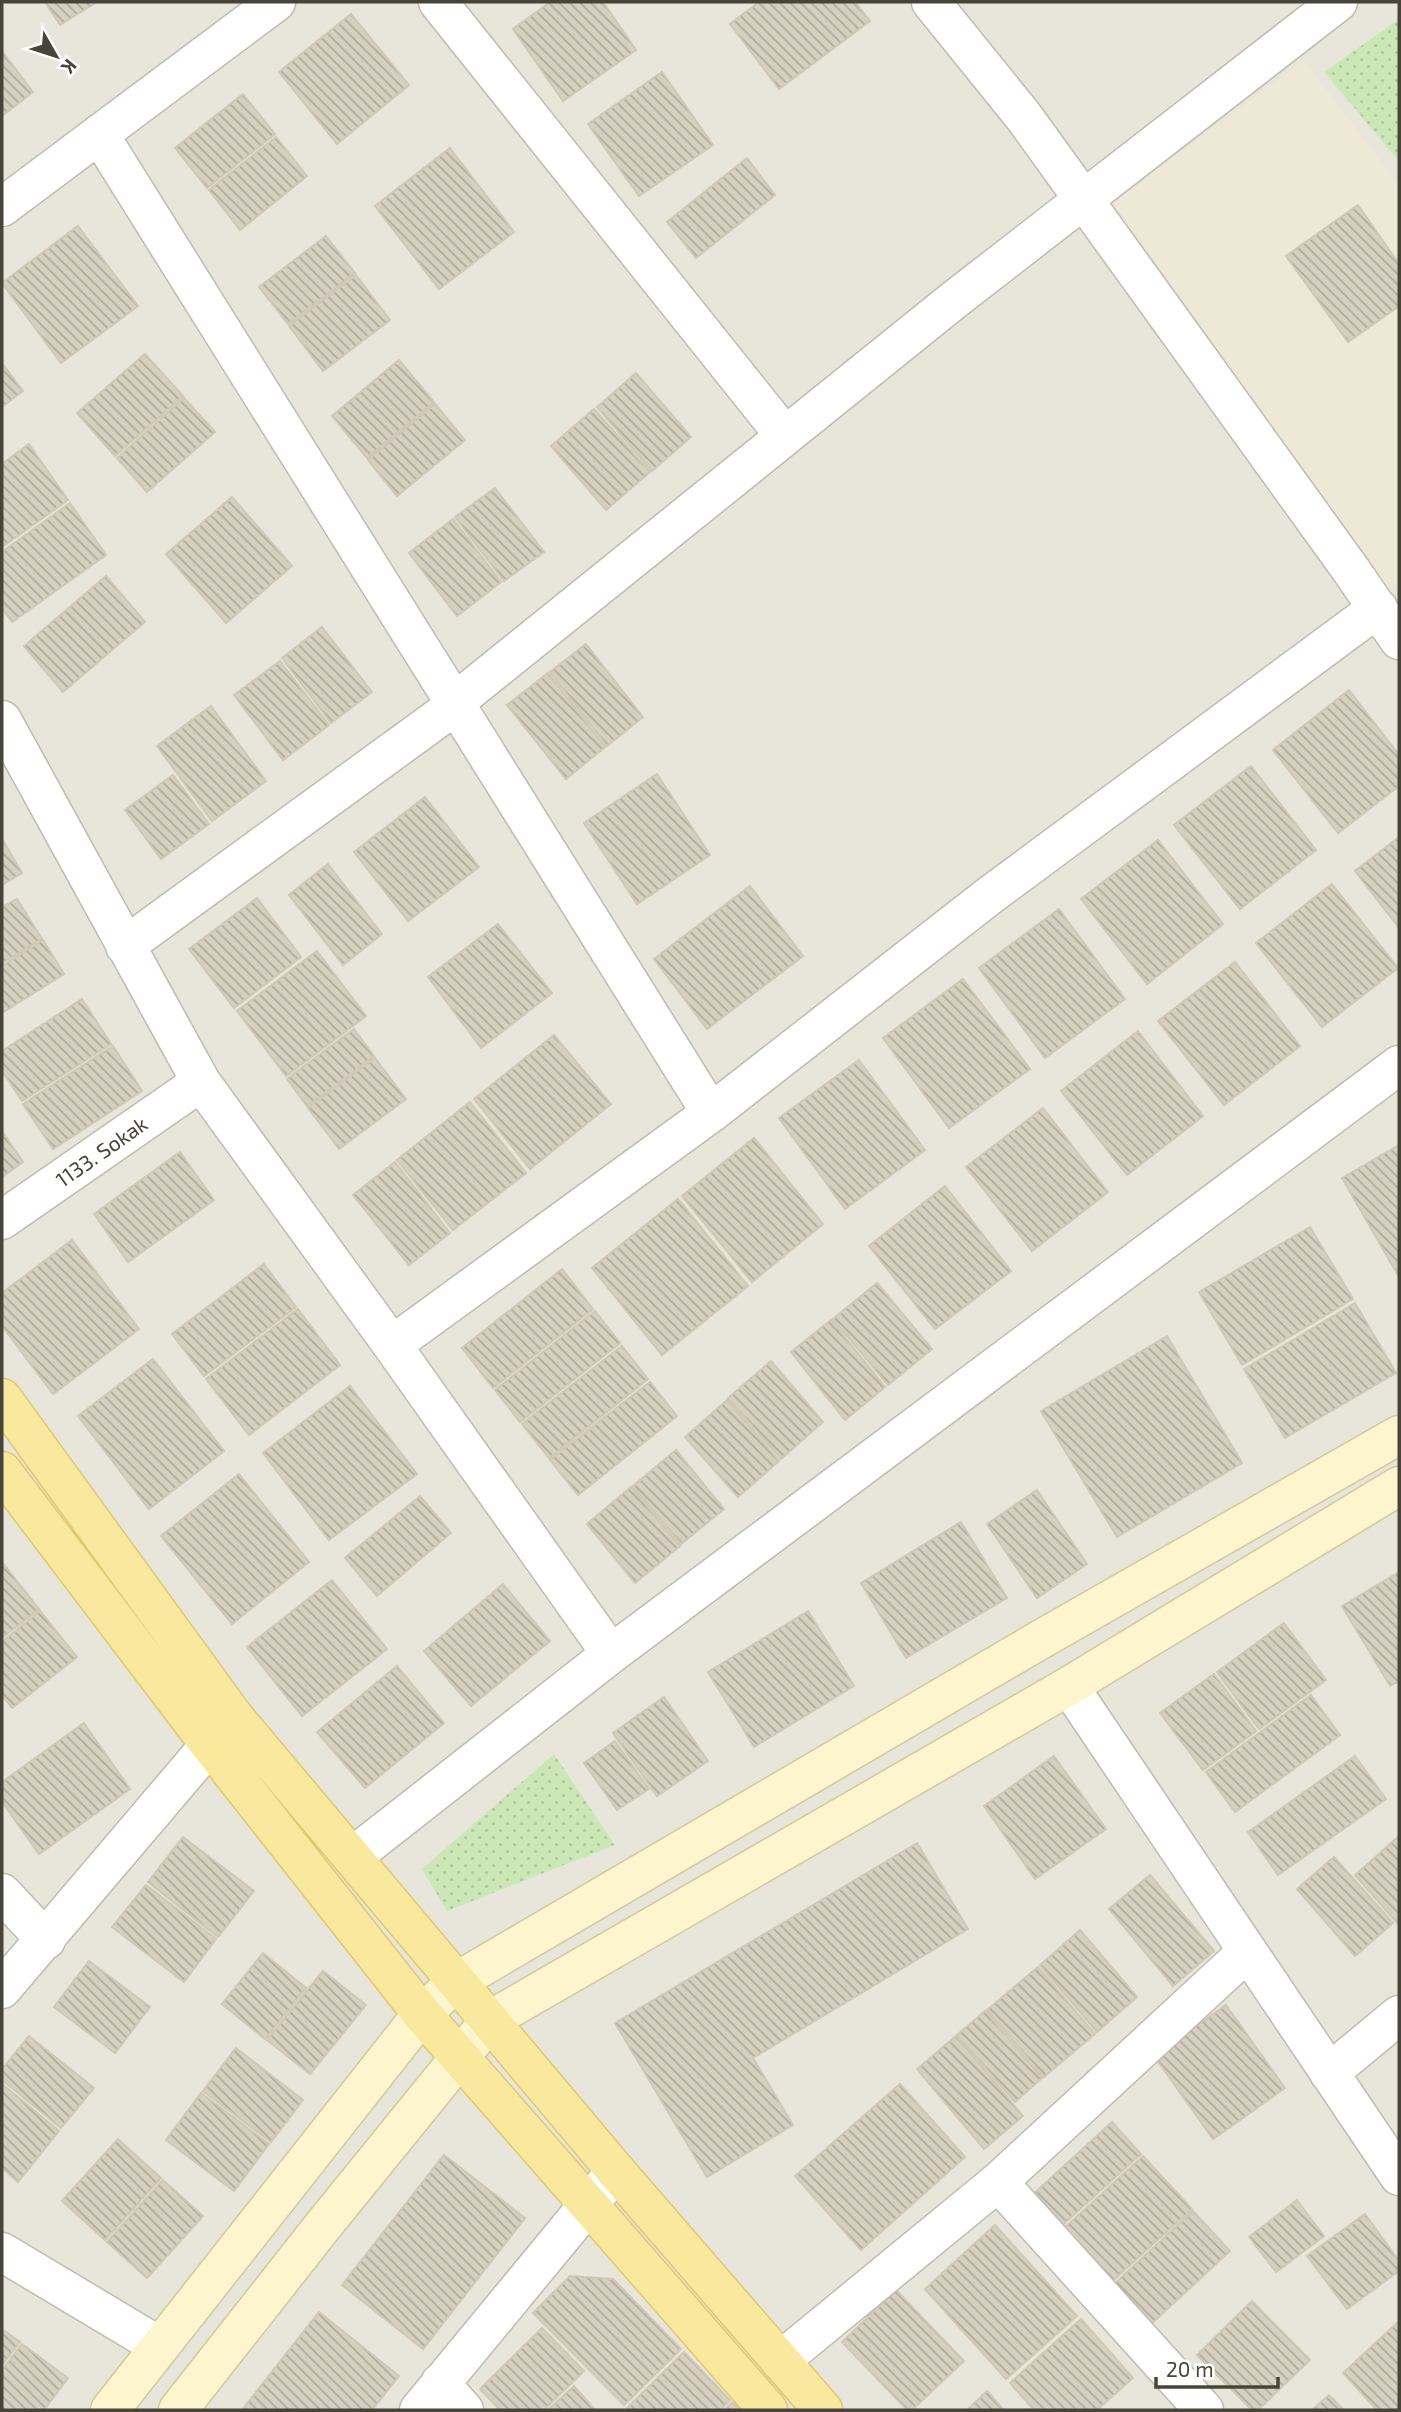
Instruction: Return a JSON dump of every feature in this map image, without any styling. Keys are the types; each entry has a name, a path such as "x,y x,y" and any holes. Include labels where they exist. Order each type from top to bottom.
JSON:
{"main road":[{"path":"2,1398 222,1731 422,2014 768,2410"},
{"path":"2,1471 222,1731 352,1857 616,2171 823,2410"}],"street":[{"path":"2,207 99,134 236,13 276,2"},
{"path":"438,2 785,436"},
{"path":"931,2 1024,117 1399,640"},
{"path":"125,946 455,704 954,300 1338,2"},
{"path":"99,134 711,1113"},
{"path":"392,1345 711,1113 989,896 1378,608"},
{"path":"2,720 201,1082 611,1654"},
{"path":"352,1857 611,1654 1399,1065"},
{"name":"1133. Sokak","path":"2,1220 201,1082"},
{"path":"110,2410 422,2014 456,1982 1038,1641 1399,1435"},
{"path":"178,2410 490,2020 1069,1686 1398,1490"},
{"path":"1069,1686 1399,2176"},
{"path":"2,1989 222,1731"},
{"path":"2,1893 46,1940"},
{"path":"780,2361 998,2182 1247,1952"},
{"path":"1329,2073 1399,2015"},
{"path":"441,2401 589,2203 616,2171"},
{"path":"998,2182 1204,2410"},
{"path":"2,2252 159,2346"}],"shaded area":[{"path":"2,2 1399,2 1399,2410 2,2410"},
{"path":"1304,60 1399,185 1399,582 1389,589 1113,203"}],"green space":[{"path":"1399,19 1399,161 1324,72"},
{"path":"554,1754 615,1845 447,1911 422,1869"}],"building":[{"path":"45,2 97,2 60,25"},
{"path":"550,2 603,2 636,50 563,101 513,29"},
{"path":"759,2 855,2 870,21 779,89 730,24"},
{"path":"351,14 409,85 337,144 279,72"},
{"path":"2,51 33,92 2,116"},
{"path":"662,72 713,145 639,196 588,124"},
{"path":"243,94 275,134 207,188 175,148"},
{"path":"276,137 307,176 240,230 209,190"},
{"path":"450,148 514,232 439,289 375,206"},
{"path":"747,158 775,195 696,258 667,222"},
{"path":"1358,205 1399,264 1399,306 1348,342 1286,256"},
{"path":"78,226 138,306 61,363 2,283"},
{"path":"326,236 355,273 288,324 259,287"},
{"path":"356,275 390,320 323,371 289,326"},
{"path":"145,354 183,396 115,456 77,413"},
{"path":"399,360 434,402 367,458 332,416"},
{"path":"2,363 23,391 2,407"},
{"path":"636,373 691,437 652,471 597,407"},
{"path":"184,398 215,432 147,492 117,458"},
{"path":"435,404 465,440 397,496 368,460"},
{"path":"594,409 650,472 606,510 551,446"},
{"path":"29,444 68,500 2,547 2,464"},
{"path":"495,488 544,552 504,581 455,517"},
{"path":"232,497 292,566 226,623 166,554"},
{"path":"70,503 106,555 12,622 2,608 2,552"},
{"path":"453,519 501,582 457,616 409,553"},
{"path":"106,576 145,622 63,692 24,646"},
{"path":"322,627 372,692 331,723 282,658"},
{"path":"586,644 643,717 607,746 550,672"},
{"path":"280,661 329,725 283,760 234,695"},
{"path":"548,673 605,747 566,779 507,705"},
{"path":"1349,690 1399,755 1399,786 1338,833 1273,750"},
{"path":"211,706 266,781 212,821 157,746"},
{"path":"1251,766 1316,850 1240,909 1174,825"},
{"path":"657,774 710,855 637,904 584,823"},
{"path":"173,775 209,824 161,859 125,810"},
{"path":"425,797 479,867 408,921 354,852"},
{"path":"1399,837 1399,928 1355,871"},
{"path":"2,839 22,873 2,885"},
{"path":"1158,840 1223,924 1147,984 1081,899"},
{"path":"328,864 382,934 343,965 289,895"},
{"path":"1332,884 1398,968 1322,1027 1256,943"},
{"path":"750,886 803,956 707,1029 654,959"},
{"path":"257,898 301,957 234,1008 189,949"},
{"path":"17,899 42,939 2,963 2,907"},
{"path":"1059,909 1125,999 1045,1058 979,968"},
{"path":"498,924 552,993 481,1048 428,977"},
{"path":"43,940 64,974 2,1013 2,966"},
{"path":"317,951 366,1016 286,1076 237,1011"},
{"path":"1235,962 1300,1046 1224,1105 1158,1021"},
{"path":"963,979 1030,1069 949,1128 883,1038"},
{"path":"82,999 111,1044 22,1101 2,1071 2,1051"},
{"path":"354,1029 374,1056 307,1106 287,1079"},
{"path":"1138,1031 1203,1116 1127,1175 1061,1091"},
{"path":"554,1035 611,1104 530,1169 474,1099"},
{"path":"113,1046 142,1091 53,1149 23,1104"},
{"path":"375,1058 406,1099 339,1149 308,1108"},
{"path":"859,1060 925,1150 845,1209 779,1118"},
{"path":"470,1102 526,1173 453,1230 397,1160"},
{"path":"1043,1108 1108,1192 1032,1251 966,1167"},
{"path":"2,1131 23,1162 2,1177"},
{"path":"754,1138 823,1224 752,1282 682,1196"},
{"path":"1399,1145 1399,1277 1342,1178"},
{"path":"180,1152 214,1200 128,1262 94,1214"},
{"path":"395,1162 450,1233 409,1265 353,1195"},
{"path":"945,1186 1011,1271 935,1329 869,1246"},
{"path":"678,1199 748,1286 662,1355 592,1268"},
{"path":"1310,1227 1353,1299 1242,1365 1199,1292"},
{"path":"72,1240 139,1329 53,1394 2,1326 2,1293"},
{"path":"264,1264 296,1307 204,1376 172,1334"},
{"path":"562,1269 593,1309 493,1388 462,1348"},
{"path":"877,1283 932,1349 888,1385 833,1319"},
{"path":"1355,1303 1396,1373 1285,1438 1244,1369"},
{"path":"298,1309 340,1365 249,1435 206,1379"},
{"path":"595,1311 620,1343 520,1422 495,1390"},
{"path":"831,1320 885,1387 845,1420 791,1352"},
{"path":"1167,1336 1242,1463 1117,1537 1041,1411"},
{"path":"622,1346 648,1379 549,1458 522,1424"},
{"path":"153,1359 224,1451 149,1509 78,1416"},
{"path":"771,1361 823,1422 781,1459 728,1398"},
{"path":"650,1382 677,1416 578,1495 550,1460"},
{"path":"350,1386 417,1474 329,1540 263,1453"},
{"path":"727,1400 779,1461 738,1497 685,1437"},
{"path":"676,1450 724,1509 681,1544 633,1486"},
{"path":"239,1474 309,1562 232,1624 161,1536"},
{"path":"631,1487 680,1546 635,1583 587,1524"},
{"path":"1037,1490 1087,1564 1037,1598 987,1524"},
{"path":"420,1496 451,1533 377,1596 345,1558"},
{"path":"961,1522 1007,1598 906,1658 861,1583"},
{"path":"2,1562 39,1609 2,1638"},
{"path":"1399,1572 1399,1681 1390,1686 1342,1606"},
{"path":"332,1580 387,1649 302,1716 247,1647"},
{"path":"503,1584 550,1641 471,1706 424,1651"},
{"path":"40,1611 77,1657 12,1708 2,1695 2,1642"},
{"path":"808,1611 854,1686 754,1747 708,1672"},
{"path":"1284,1623 1326,1680 1259,1729 1217,1672"},
{"path":"397,1666 444,1723 365,1788 317,1732"},
{"path":"1214,1674 1256,1731 1203,1770 1160,1713"},
{"path":"1311,1695 1340,1735 1235,1812 1206,1772"},
{"path":"664,1697 708,1761 657,1796 613,1733"},
{"path":"84,1723 130,1789 39,1854 2,1802 2,1782"},
{"path":"615,1741 649,1789 617,1810 584,1763"},
{"path":"1054,1756 1106,1829 1035,1879 984,1806"},
{"path":"1355,1756 1386,1799 1278,1875 1248,1832"},
{"path":"1399,1836 1399,1925 1355,1875"},
{"path":"183,1837 254,1891 218,1937 148,1882"},
{"path":"917,1843 968,1929 753,2058 793,2125 707,2177 615,2023"},
{"path":"1334,1857 1393,1923 1355,1956 1297,1889"},
{"path":"1150,1875 1214,1951 1173,1986 1109,1909"},
{"path":"146,1885 216,1939 184,1982 112,1927"},
{"path":"1080,1930 1137,1997 1097,2032 1040,1965"},
{"path":"263,1953 306,1988 265,2039 222,2004"},
{"path":"89,1961 150,2007 115,2053 54,2007"},
{"path":"1038,1967 1095,2034 1044,2077 987,2010"},
{"path":"323,1971 366,2005 310,2074 267,2040"},
{"path":"1226,2005 1285,2088 1213,2139 1154,2056"},
{"path":"985,2011 1042,2078 1015,2102 957,2035"},
{"path":"29,2036 94,2088 61,2128 2,2080 2,2069"},
{"path":"956,2036 1023,2116 984,2149 917,2069"},
{"path":"236,2048 303,2100 271,2142 203,2091"},
{"path":"2,2084 59,2131 18,2182 2,2168"},
{"path":"900,2084 965,2157 861,2250 795,2176"},
{"path":"201,2093 269,2144 234,2191 166,2140"},
{"path":"1112,2122 1141,2154 1059,2228 1030,2197"},
{"path":"118,2139 161,2178 105,2240 62,2201"},
{"path":"444,2155 525,2218 423,2349 342,2285"},
{"path":"1143,2156 1192,2209 1110,2283 1061,2231"},
{"path":"163,2180 203,2216 147,2278 107,2242"},
{"path":"1297,2200 1324,2236 1276,2272 1249,2237"},
{"path":"1193,2211 1230,2251 1149,2326 1112,2286"},
{"path":"1365,2214 1399,2261 1399,2271 1347,2309 1307,2256"},
{"path":"995,2225 1077,2316 1006,2379 925,2289"},
{"path":"570,2276 613,2279 681,2349 624,2405 533,2313"},
{"path":"896,2290 964,2361 912,2410 907,2410 842,2342"},
{"path":"1252,2301 1310,2360 1258,2410 1252,2410 1197,2355"},
{"path":"319,2312 399,2376 372,2410 242,2410"},
{"path":"1081,2319 1133,2378 1097,2410 1034,2410 1010,2383"},
{"path":"1399,2321 1399,2410 1377,2410 1343,2373"},
{"path":"542,2328 584,2371 544,2410 500,2410 480,2389"},
{"path":"2,2329 20,2342 2,2365"},
{"path":"22,2344 68,2378 44,2410 2,2410 2,2370"},
{"path":"684,2352 730,2400 720,2410 629,2410 627,2408"},
{"path":"574,2386 595,2410 548,2410"},
{"path":"987,2391 1004,2410 967,2410"},
{"path":"1329,2395 1344,2410 1312,2410"},
{"path":"733,2402 740,2410 724,2410"}]}
